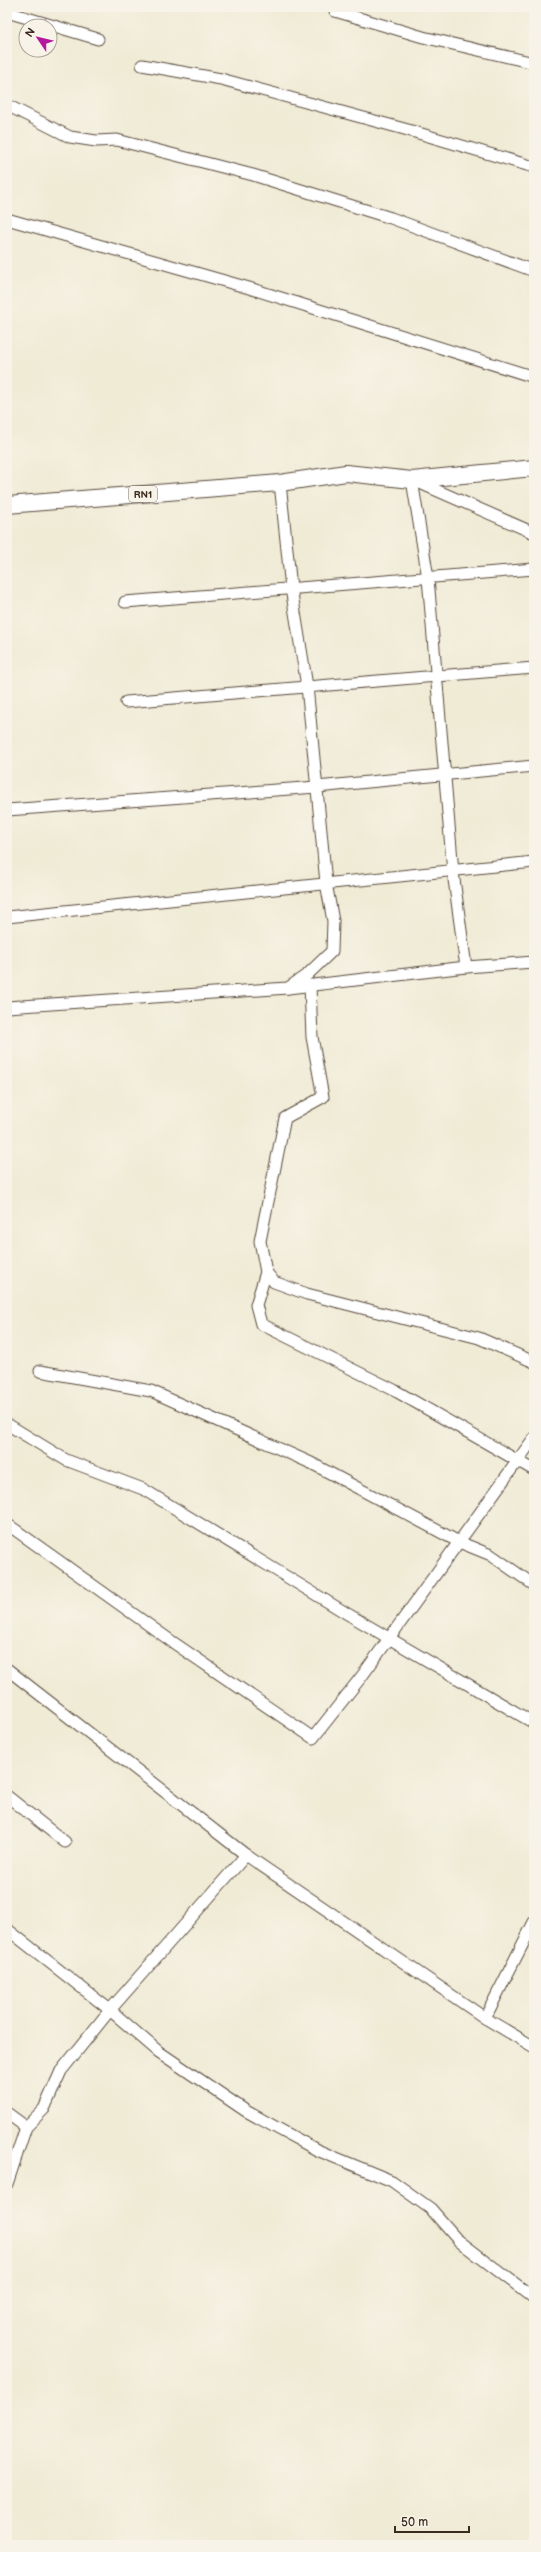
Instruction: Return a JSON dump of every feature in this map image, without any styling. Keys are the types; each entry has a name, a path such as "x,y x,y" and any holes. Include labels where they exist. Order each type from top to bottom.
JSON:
{"highway":[{"name":"RN1","path":"7,505 280,483 346,473 412,480 534,468"}],"street":[{"path":"334,11 423,36 534,63"},
{"path":"7,12 98,39"},
{"path":"142,65 221,78 534,167"},
{"path":"7,105 70,137 96,141 117,140 253,175 391,218 534,271"},
{"path":"7,219 234,284 534,376"},
{"path":"412,480 534,533"},
{"path":"412,480 428,578 438,677 453,872 466,967"},
{"path":"280,483 291,588 307,686 326,883 333,921 332,951 308,974 288,988"},
{"path":"125,602 534,569"},
{"path":"126,702 534,668"},
{"path":"7,810 317,787 445,776 534,766"},
{"path":"7,917 326,883 453,872 534,862"},
{"path":"7,1007 288,988 466,967 534,962"},
{"path":"310,985 312,1037 323,1097 285,1118 260,1241 266,1272 274,1282 307,1294 479,1338 534,1362"},
{"path":"266,1272 256,1305 261,1324 394,1390 534,1470"},
{"path":"40,1371 151,1390 311,1464 459,1542 491,1555 534,1585"},
{"path":"7,1424 66,1460 143,1489 389,1639 534,1724"},
{"path":"7,1524 174,1643 314,1738 389,1639 534,1438"},
{"path":"7,1669 246,1855 485,2018 534,2047"},
{"path":"7,1796 65,1842"},
{"path":"7,2184 26,2127 44,2109 62,2071 110,2010 246,1855"},
{"path":"485,2018 534,1922"},
{"path":"7,1929 110,2010 159,2052 246,2111 317,2150 392,2181 431,2209 459,2241 534,2298"},
{"path":"7,2113 26,2127"}]}
